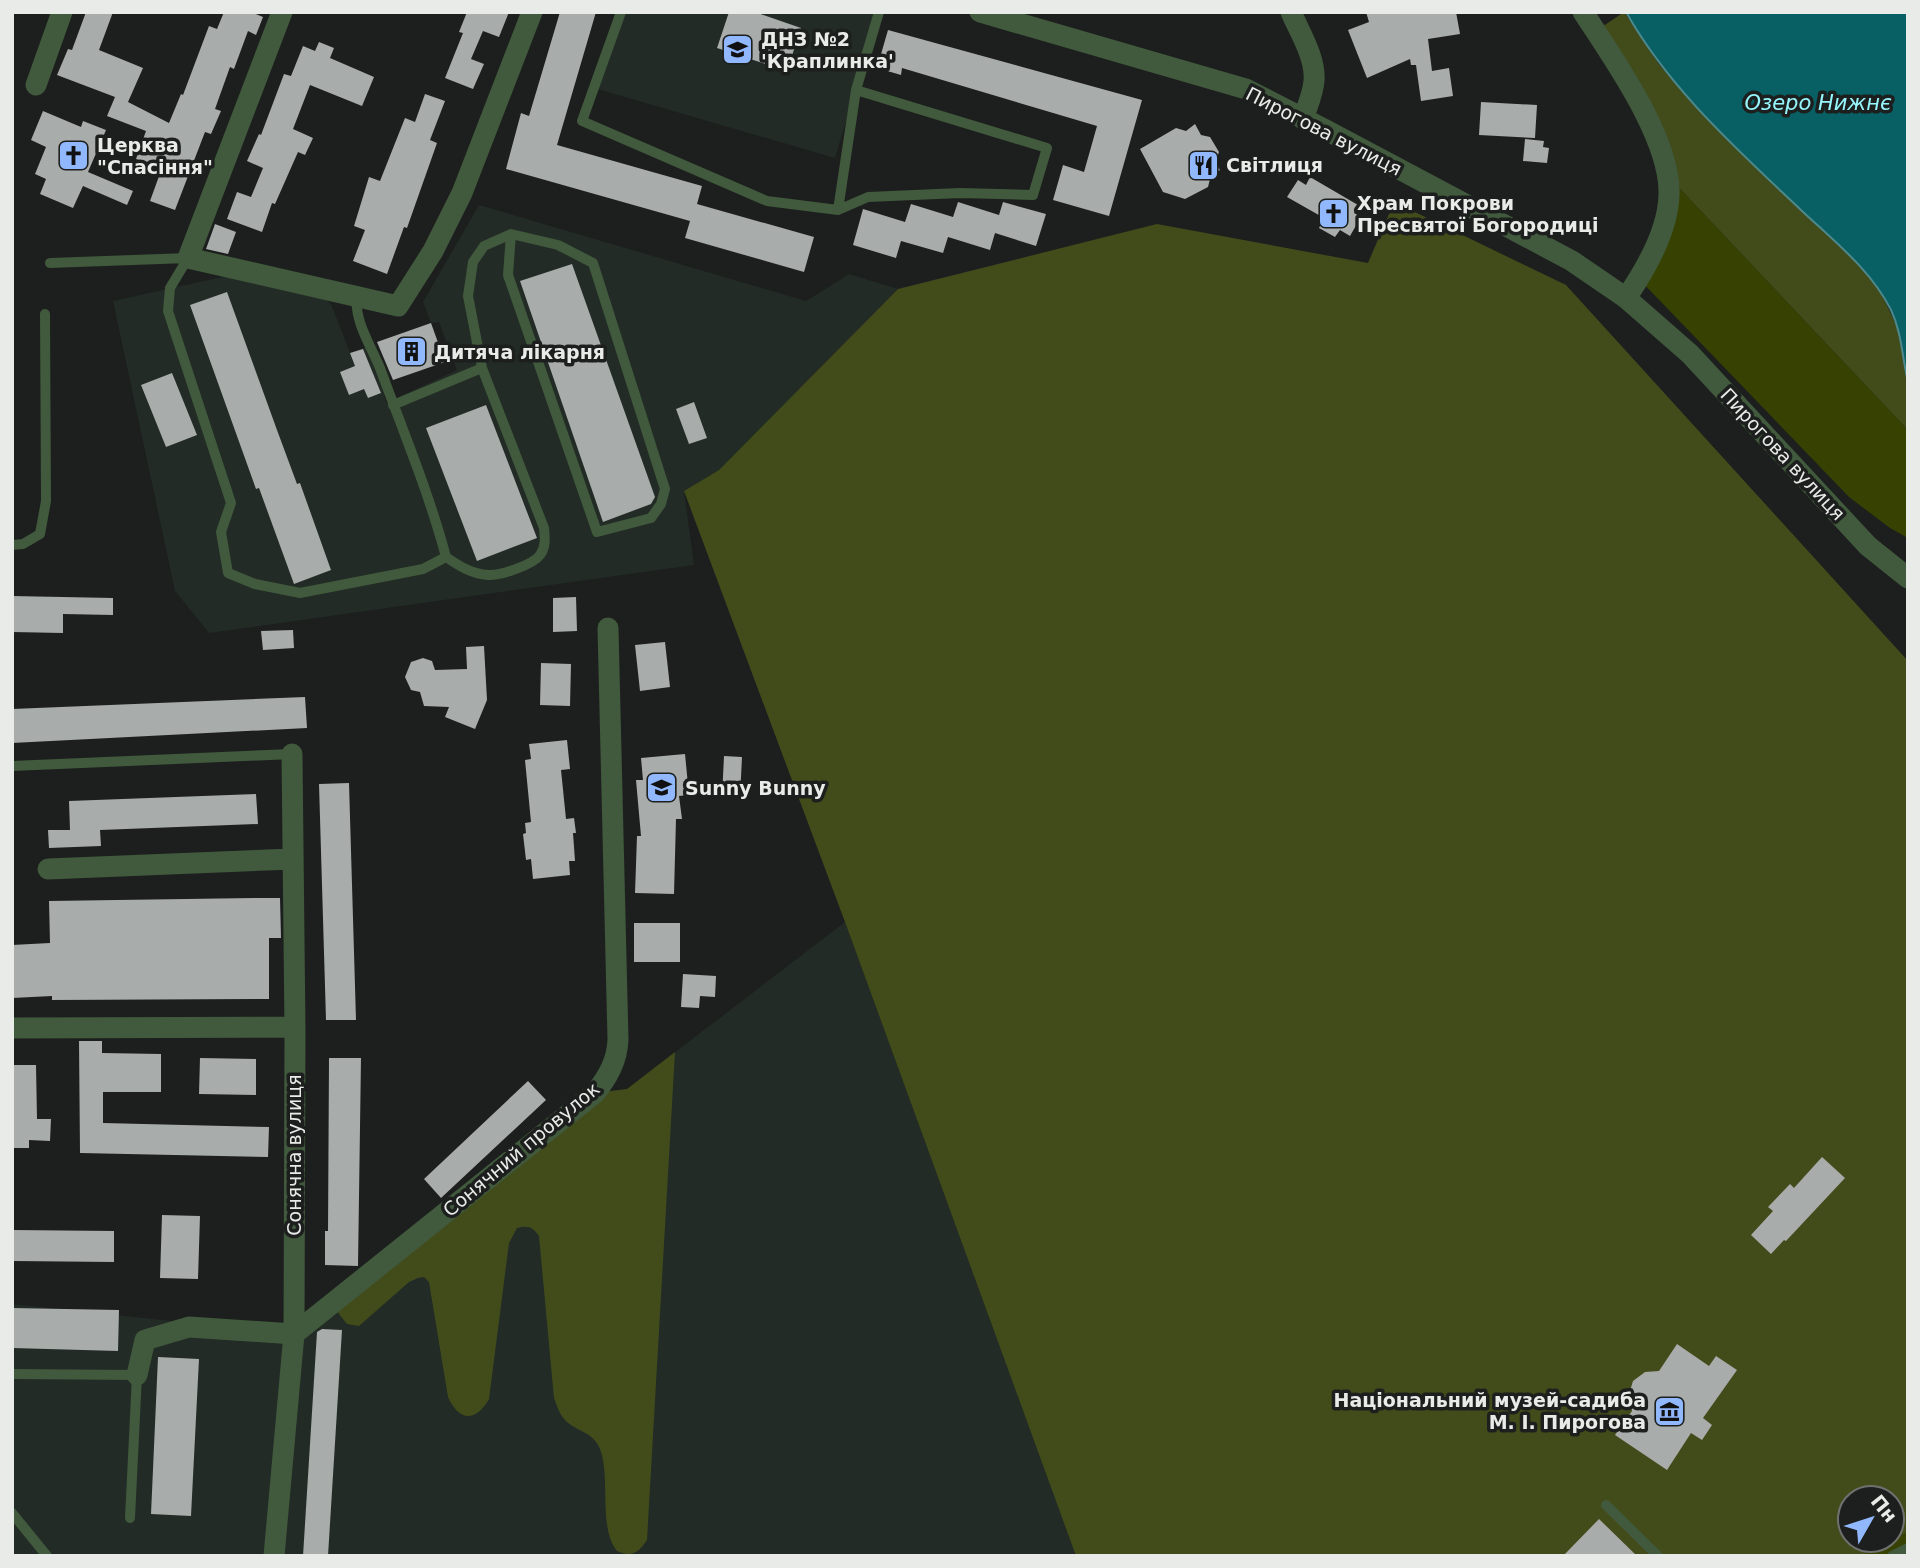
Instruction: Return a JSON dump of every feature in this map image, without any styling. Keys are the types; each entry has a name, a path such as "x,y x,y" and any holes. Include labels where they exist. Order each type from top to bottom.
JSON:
{"street":[{"path":"36,85 62,12"},
{"path":"282,12 188,258 398,306 433,251 462,193 532,12"},
{"name":"Пирогова вулиця","path":"980,12 1225,82 1258,95 1555,251 1626,298 1690,354 1850,528 1908,578"},
{"path":"1290,12 1309,52 1314,71 1312,92 1303,119"},
{"path":"1583,12 1634,95 1662,154 1668,176 1669,197 1659,237 1639,279 1626,298"},
{"name":"Сонячний провулок","path":"294,1334 594,1093 612,1066 618,1040 608,628"},
{"name":"Сонячна вулиця","path":"274,1556 294,1334 292,754"},
{"path":"48,869 293,859"},
{"path":"12,1028 294,1027"},
{"path":"137,1375 145,1340 189,1327 294,1334"}],"lane":[{"path":"621,12 582,121 767,201 838,210 868,197 960,193 1033,195 1047,148 856,90"},
{"path":"838,210 856,90 879,12"},
{"path":"357,297 355,311 371,345 437,522 446,558 465,569 489,575 515,570 539,557 545,541 544,528 482,368 468,296 473,262 484,246 511,234 558,245 593,263 665,489 661,504 651,518 597,532 508,275 511,234"},
{"path":"50,263 188,258"},
{"path":"188,258 170,288 168,310 232,503 221,532 228,573 255,584 300,593 423,569 446,558"},
{"path":"12,545 23,544 40,534 46,501 45,314"},
{"path":"393,405 482,368"},
{"path":"12,766 292,754"},
{"path":"12,1374 137,1375 131,1518"},
{"path":"1606,1505 1658,1556"},
{"path":"12,1513 47,1556"},
{"path":"1892,1556 1908,1548"}],"shaded area":[{"name":"ДНЗ №2 'Краплинка'","path":"621,12 879,12 835,158 594,88"},
{"path":"479,205 806,301 849,274 898,289 719,470 684,491 694,565 209,633 175,591 113,301 231,275 326,299 332,306 350,353 371,345 386,403 457,370 439,322 431,323 423,302"},
{"path":"845,922 1076,1556 12,1556 12,1304 294,1334 595,1093 627,1089"}],"green space":[{"path":"1624,12 1658,63 1690,101 1860,266 1880,291 1901,335 1908,382 1908,430 1668,176 1596,31"},
{"path":"1668,176 1908,430 1908,538 1849,497 1639,279"},
{"path":"1394,202 1566,285 1908,661 1908,1532 1906,1533 1906,1484 1836,1484 1836,1554 1866,1554 1862,1556 1076,1556 845,922 684,491 719,470 898,289 1157,224 1368,263"},
{"path":"675,1052 647,1540 638,1551 627,1554 617,1551 611,1541 600,1449 590,1436 565,1420 554,1398 539,1236 535,1231 527,1227 517,1228 509,1243 489,1399 479,1412 473,1415 462,1415 448,1397 429,1282 424,1277 409,1282 359,1326 347,1324 331,1304 595,1093 627,1089"},
{"path":"1908,1532 1908,1556 1862,1556 1906,1554"}],"water":[{"name":"Озеро Нижнє","path":"1626,12 1908,12 1908,382 1900,336 1883,295 1851,257 1706,118 1663,67"}],"building":[{"path":"86,12 113,12 99,50 143,68 128,102 169,123 181,94 183,95 209,26 217,29 224,12 251,12 263,17 256,35 248,31 234,69 230,67 215,109 221,111 211,134 205,132 175,210 150,201 162,168 136,159 146,131 107,116 115,97 57,75 68,49 72,50"},
{"path":"467,12 509,12 499,37 483,31 471,59 484,64 473,89 445,78 463,33 459,32"},
{"path":"560,12 596,12 557,145 702,186 697,204 814,237 804,272 685,238 690,221 506,169 521,113 529,116"},
{"path":"729,12 755,12 801,28 787,71 717,48"},
{"path":"1366,12 1456,12 1460,34 1428,39 1432,71 1449,68 1453,96 1421,101 1416,65 1411,65 1410,59 1367,78 1348,30 1369,22"},
{"path":"888,30 1142,100 1109,216 1053,200 1063,165 1084,172 1097,126 902,68 901,75 877,68"},
{"path":"319,42 334,48 330,58 374,77 362,106 310,85 293,129 313,138 305,155 298,152 275,204 272,203 262,232 227,219 237,192 251,197 263,168 247,161 259,134 261,135 284,74 291,76 303,46 315,51"},
{"path":"425,94 445,101 430,140 437,143 407,228 404,227 387,274 353,261 365,230 354,226 369,177 380,181 405,118 415,122"},
{"path":"1481,102 1537,105 1535,138 1479,135"},
{"name":"Церква \"Спасіння\"","path":"43,111 81,127 83,121 106,130 88,172 133,191 127,205 83,186 73,208 40,194 46,179 35,174 46,147 31,140"},
{"path":"1195,124 1201,135 1210,137 1219,152 1215,162 1220,170 1211,175 1208,187 1185,199 1163,192 1140,149 1176,128 1186,131"},
{"path":"1525,139 1544,141 1543,147 1549,148 1547,163 1523,161"},
{"path":"1310,177 1358,205 1354,213 1361,217 1350,236 1340,230 1335,237 1319,228 1324,218 1287,197 1298,180 1306,185"},
{"path":"958,202 999,215 1003,202 1046,214 1036,246 995,233 990,250 948,237 943,253 901,241 896,258 853,245 863,209 905,222 911,204 953,217"},
{"path":"215,224 236,232 228,254 206,249"},
{"path":"572,264 655,497 651,504 603,522 520,281"},
{"path":"227,292 331,570 294,584 259,488 256,489 190,305"},
{"name":"Дитяча лікарня","path":"431,323 445,362 393,380 377,342"},
{"path":"363,349 381,393 368,398 364,389 349,395 340,372 355,366 350,353"},
{"path":"172,373 197,435 166,447 141,385"},
{"path":"694,402 707,438 689,444 676,409"},
{"path":"486,405 537,538 477,561 426,428"},
{"path":"12,596 113,598 113,615 63,614 63,633 12,632"},
{"path":"576,597 577,631 553,632 553,598"},
{"path":"293,630 294,648 263,650 261,631"},
{"path":"665,642 670,687 640,691 635,645"},
{"path":"484,646 487,700 475,729 445,717 449,707 424,706 420,692 411,690 405,677 411,662 423,658 432,661 435,670 467,669 466,647"},
{"path":"541,663 571,664 570,706 540,705"},
{"path":"305,697 307,728 12,743 12,709"},
{"path":"567,740 570,769 561,770 566,819 574,818 575,861 569,861 570,875 533,879 531,859 526,860 523,834 526,833 525,823 531,822 525,760 531,759 529,744"},
{"path":"685,754 689,795 679,796 682,819 676,819 674,894 635,893 637,836 641,836 636,780 643,780 641,758"},
{"path":"724,756 742,757 740,798 722,797"},
{"path":"349,783 356,1020 326,1020 319,784"},
{"path":"256,794 258,824 100,830 101,846 49,848 48,830 70,830 69,801"},
{"path":"280,898 281,938 269,938 269,999 52,1000 52,996 12,998 12,945 50,943 49,901"},
{"path":"634,923 680,923 680,962 634,962"},
{"path":"683,974 716,976 715,997 700,996 699,1008 681,1007"},
{"path":"79,1041 102,1041 102,1053 161,1054 161,1092 103,1092 103,1123 269,1127 268,1157 80,1153"},
{"path":"200,1058 256,1059 256,1095 199,1094"},
{"path":"329,1058 361,1058 358,1266 325,1265 325,1231 328,1231"},
{"path":"12,1065 36,1065 37,1119 51,1119 50,1141 29,1140 29,1148 12,1148"},
{"path":"528,1081 546,1100 441,1198 424,1179"},
{"path":"1822,1157 1845,1178 1771,1254 1751,1235 1773,1211 1768,1207 1790,1184 1794,1188"},
{"path":"162,1215 200,1216 198,1279 160,1278"},
{"path":"12,1230 114,1231 114,1262 12,1261"},
{"path":"12,1308 119,1310 118,1351 12,1348"},
{"path":"322,1329 342,1330 328,1556 303,1556 317,1332"},
{"name":"Національний музей-садиба М. І. Пирогова","path":"1677,1344 1709,1366 1716,1356 1737,1370 1703,1418 1712,1425 1702,1440 1691,1433 1667,1470 1615,1435 1632,1411 1629,1394 1633,1381 1645,1372 1659,1371"},
{"path":"158,1357 199,1359 191,1516 151,1514"},
{"path":"1599,1519 1637,1556 1563,1556"}],"place":[{"name":"ДНЗ №2 'Краплинка'","path":"738,50"},
{"name":"Церква \"Спасіння\"","path":"74,156"},
{"name":"Світлиця","path":"1203,165"},
{"name":"Храм Покрови Пресвятої Богородиці","path":"1334,214"},
{"name":"Дитяча лікарня","path":"411,352"},
{"name":"Sunny Bunny","path":"662,788"},
{"name":"Національний музей-садиба М. І. Пирогова","path":"1669,1411"}]}
